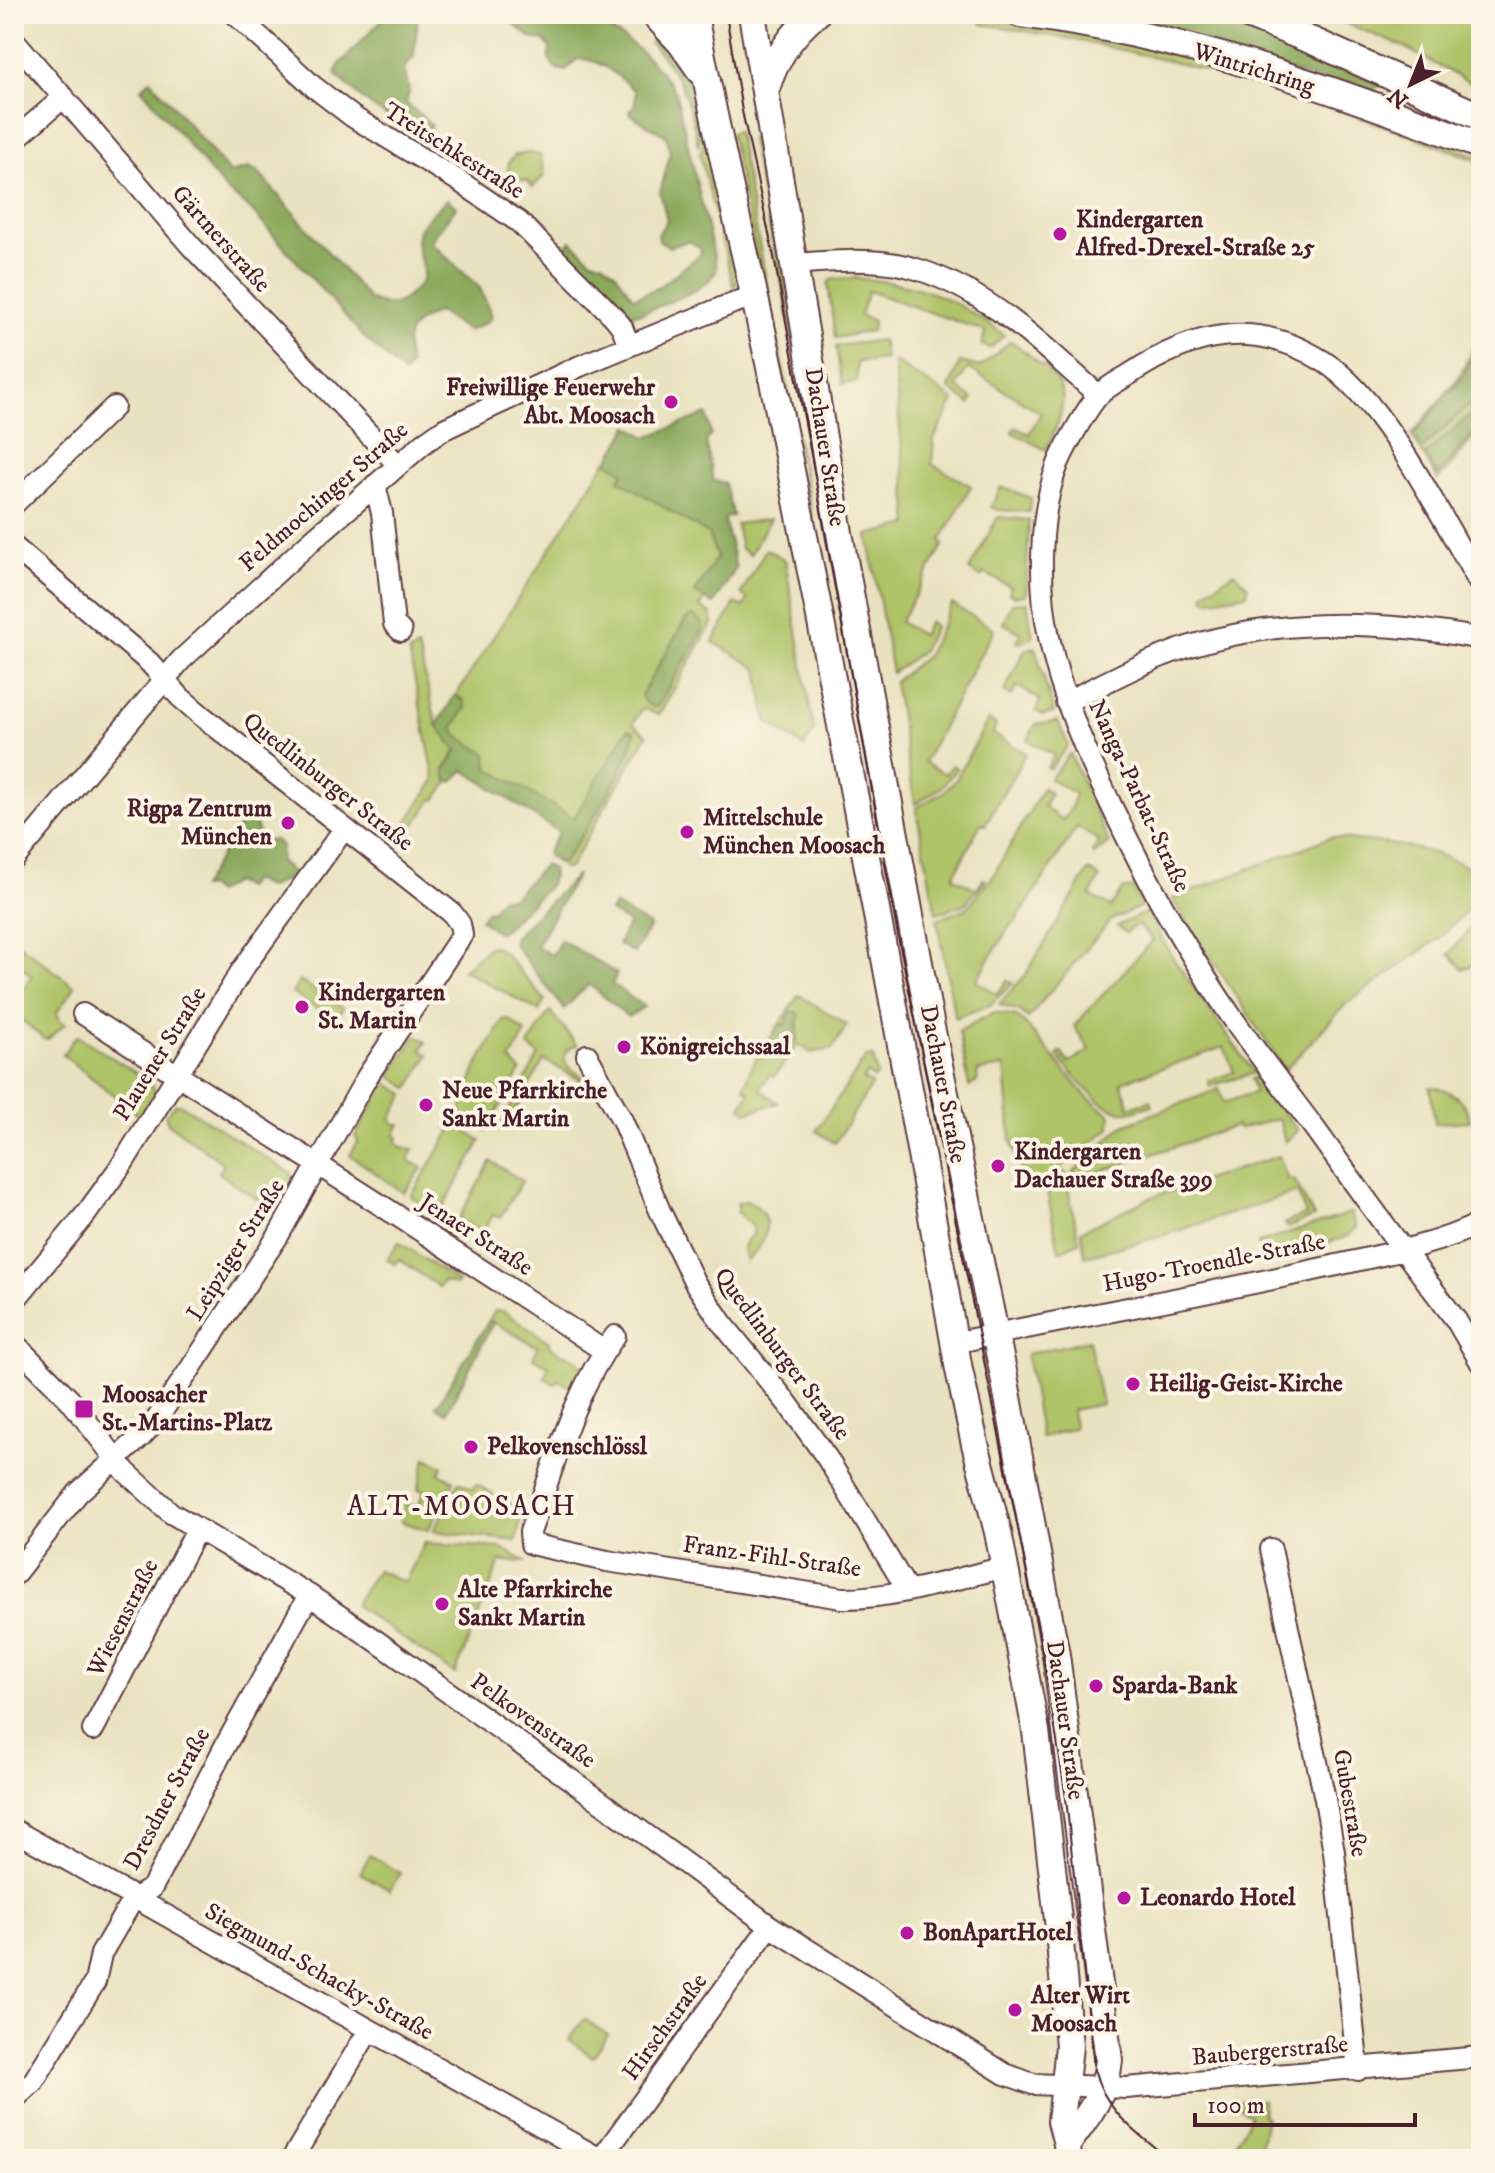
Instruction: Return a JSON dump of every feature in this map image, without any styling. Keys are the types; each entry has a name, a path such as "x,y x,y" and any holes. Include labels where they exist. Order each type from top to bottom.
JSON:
{"main road":[{"path":"654,14 681,43 705,76"},
{"name":"Dachauer Straße","path":"694,14 705,76 756,296 846,742 954,1343 1005,1567 1036,1731 1069,2046 1061,2121 1067,2151"},
{"name":"Dachauer Straße","path":"752,14 837,518 891,814 1056,1655 1109,2060 1104,2088 1067,2151"},
{"path":"766,89 773,66 793,36 816,14"},
{"name":"Wintrichring","path":"1245,14 1481,117"},
{"name":"Wintrichring","path":"1030,15 1083,19 1245,64 1405,116 1481,146"}],"street":[{"name":"Treitschkestraße","path":"235,14 314,87 353,117 459,181 519,222 614,317 622,327 629,346"},
{"name":"Gärtnerstraße","path":"14,40 223,282 398,465"},
{"path":"14,140 64,97"},
{"path":"795,264 878,262 905,266 949,281 1000,310 1098,395"},
{"name":"Feldmochinger Straße","path":"14,859 191,650 375,485 444,429 629,346 756,296"},
{"name":"Nanga-Parbat-Straße","path":"1481,586 1409,462 1353,386 1326,362 1294,345 1259,337 1190,341 1152,359 1098,395 1058,463 1046,516 1043,603 1049,638 1078,734 1127,839 1186,946 1230,1015 1456,1320 1481,1363"},
{"path":"14,504 114,407"},
{"path":"375,485 382,513 394,624 401,631"},
{"name":"Quedlinburger Straße","path":"14,547 150,663 202,716 452,913 460,924"},
{"path":"1066,702 1162,656 1240,633 1375,624 1481,639"},
{"name":"Plauener Straße","path":"14,1301 86,1214 123,1163 242,970 344,829"},
{"name":"Leipziger Straße","path":"14,1575 78,1493 142,1436 171,1399 273,1244 372,1069 457,946 462,935 460,924"},
{"name":"Jenaer Straße","path":"83,1014 609,1343 565,1434 530,1532 531,1544"},
{"name":"Quedlinburger Straße","path":"587,1055 622,1120 660,1211 695,1283 722,1323 823,1452 907,1589"},
{"name":"Hugo-Troendle-Straße","path":"954,1343 1234,1288 1402,1249 1481,1223"},
{"name":"Pelkovenstraße","path":"14,1343 70,1400 147,1493 197,1529 309,1595 554,1767 770,1926 1005,2074 1033,2084 1063,2085"},
{"name":"Wiesenstraße","path":"93,1730 197,1529"},
{"name":"Franz-Fihl-Straße","path":"531,1544 607,1561 825,1596 858,1598 1005,1567"},
{"name":"Gubestraße","path":"1271,1549 1328,1813 1358,2070"},
{"name":"Dresdner Straße","path":"14,2099 33,2082 95,1982 101,1954 133,1899 152,1888 225,1746 309,1595"},
{"name":"Siegmund-Schacky-Straße","path":"14,1830 601,2159"},
{"name":"Hirschstraße","path":"601,2159 770,1926"},
{"path":"292,2159 369,2030"},
{"name":"Baubergerstraße","path":"1063,2085 1104,2088 1358,2070 1481,2057"}],"green space":[{"path":"387,14 418,14 414,56 404,68 409,92 406,103 432,125 419,140 365,101 335,74 339,65"},
{"path":"502,14 559,14 595,23 627,40 666,79 676,94 717,269 713,277 673,301 634,314 624,311 565,247 571,241 592,260 603,262 636,297 659,287 701,254 700,248 689,241 669,247 659,240 658,235 667,220 660,193 670,154 667,137 629,112 635,104 635,91 609,69 594,61 577,59 565,71 556,69 549,59 550,48 545,41 531,38"},
{"path":"1090,14 1213,14 1261,31 1381,85 1367,94"},
{"path":"1323,14 1481,14 1481,89 1404,47"},
{"path":"981,19 1113,41 1221,68 1308,95 1481,157 1481,162 1359,117 1235,78 1109,47 981,24"},
{"path":"661,31 686,70 698,99 701,129 698,145 683,90 670,66 650,43"},
{"path":"151,80 230,173 248,168 257,171 369,299 375,302 398,302 420,284 423,276 416,243 418,232 447,199 456,207 430,242 480,288 492,316 487,322 468,331 438,312 421,321 414,326 408,338 410,365 404,374 363,336 250,209 226,190 141,88"},
{"path":"706,129 738,279 734,288 700,155"},
{"path":"737,131 814,524 730,133"},
{"path":"757,137 772,226 778,238 826,522 786,303 750,138"},
{"path":"515,155 540,155 545,175 533,187 527,181 508,177 508,163"},
{"path":"856,278 900,284 935,294 968,310 1004,335 991,348 982,345 985,331 868,291 860,315 873,321 872,331 835,338 828,283 832,279"},
{"path":"1481,331 1481,429 1438,480 1411,435 1459,377"},
{"path":"1481,337 1481,393 1422,449 1414,434 1462,378"},
{"path":"882,340 885,359 857,362 857,382 842,384 836,346"},
{"path":"1011,341 1053,376 1060,386 1061,411 1046,450 1012,432 1015,427 1029,434 1041,413 968,368 956,387 973,399 970,404 949,389 960,362 980,367"},
{"path":"894,361 954,400 934,439 932,464 971,486 941,541 944,544 900,622 922,635 929,622 935,626 922,651 892,673 868,535 909,525"},
{"path":"1481,405 1481,425 1437,476 1425,455"},
{"path":"707,414 711,435 706,441 713,480 725,484 733,516 724,518 736,568 714,604 695,593 717,557 708,534 619,480 624,472 608,462 629,426 647,437"},
{"path":"607,460 714,525 727,562 700,607 711,614 713,622 659,715 642,708 633,724 647,735 570,867 565,869 554,861 558,863 635,733 630,729 577,822 456,751 445,769 449,782 404,839 399,834 435,780 409,652 418,648 437,725"},
{"path":"1001,487 1031,498 1029,512 991,507"},
{"path":"998,517 1029,520 1026,595 1013,596 1009,594 1011,587 984,573 981,577 969,570"},
{"path":"770,519 750,555 741,549 736,524"},
{"path":"766,549 785,560 814,731 804,747 767,722 758,669 713,642 735,603 743,607 748,599 741,594"},
{"path":"1234,572 1248,586 1247,594 1207,601 1205,592"},
{"path":"1027,602 1033,637 1020,643 1017,642 1021,633 1003,623 1012,603"},
{"path":"952,604 994,629 924,762 945,774 952,765 957,768 942,787 915,804 894,682 927,655"},
{"path":"693,616 702,622 703,631 657,707 649,705 641,695 686,619"},
{"path":"1035,647 1054,713 1043,715 1036,711 1040,700 1017,686 1012,696 1004,692 1025,650"},
{"path":"455,695 463,700 466,708 453,728 458,736 487,754 488,768 574,818 627,730 635,732 616,781 563,863 550,858 547,853 559,832 464,770 452,782 447,781 445,770 457,751 437,725"},
{"path":"988,720 996,725 993,734 1026,753 985,825 981,823 953,877 976,889 983,879 986,880 964,905 936,913 916,808 945,791 955,781"},
{"path":"1058,721 1068,745 1050,769 1047,768 1054,755 1028,740 1035,725"},
{"path":"1070,753 1109,843 1094,855 1092,853 1099,841 1077,827 976,981 997,994 1007,980 1013,983 990,1005 955,1018 937,919 966,909 991,879 1043,788 1050,793 1044,807 1063,820 1075,794 1050,779"},
{"path":"246,814 257,827 260,842 275,840 281,846 280,861 295,875 268,888 253,880 245,888 234,882 216,893 208,887 201,888"},
{"path":"1331,837 1409,847 1447,858 1481,876 1481,897 1438,939 1346,1004 1285,1070 1172,899"},
{"path":"544,865 552,869 549,886 502,931 497,932 480,919 501,898 513,897"},
{"path":"1089,870 1100,878 1090,895 1111,907 1122,890 1133,888 1142,906 1111,920 1028,1018 1020,1011 999,1004 1024,977"},
{"path":"577,875 536,946 552,955 561,940 617,974 612,984 644,1007 628,1017 589,984 564,1009 513,943 513,938"},
{"path":"614,905 650,926 634,953 618,944 629,923 610,912"},
{"path":"1147,912 1171,955 1254,1073 1210,1086 1208,1081 1234,1072 1224,1047 1121,1082 1130,1107 1151,1100 1153,1105 1128,1112 1118,1111 1089,1092 1057,1056 1061,1052 1069,1063 1090,1050 1074,1026 1153,940 1137,924 1126,933 1117,926"},
{"path":"1481,916 1481,962 1463,969 1449,954"},
{"path":"14,940 75,987 57,1012 65,1024 48,1039 44,1039 14,1013 14,1004 32,976 14,960"},
{"path":"494,946 504,953 545,1000 539,1011 463,970"},
{"path":"300,981 343,1008 335,1020 292,993"},
{"path":"799,995 847,1025 832,1049 811,1053 798,1044 774,1077 770,1074 760,1089 778,1103 747,1112 741,1107 750,1092 744,1088 752,1066 767,1043 774,1047 798,1029 797,1012 791,1012 787,1024 779,1025"},
{"path":"550,1011 577,1045 567,1050 564,1058 588,1083 587,1090 579,1085 581,1080 544,1060 505,1129 500,1126 539,1055 528,1046"},
{"path":"791,1012 797,1012 800,1016 797,1021 798,1040 786,1048 767,1043 779,1025 787,1024"},
{"path":"994,1012 1016,1016 1087,1097 1111,1115 1110,1128 1040,1184 1026,1187 1011,1140 1005,1067 978,1071 977,1082 969,1086 959,1031"},
{"path":"508,1019 526,1033 510,1060 521,1071 486,1130 460,1113 476,1068 503,1020"},
{"path":"78,1036 152,1083 155,1092 141,1117 63,1055"},
{"path":"416,1036 426,1042 421,1050 429,1055 409,1088 390,1076"},
{"path":"866,1057 873,1057 877,1076 874,1079 867,1073 863,1080 872,1084 835,1143 816,1131"},
{"path":"1256,1077 1298,1131 1285,1142 1279,1119 1238,1129 1236,1126 1070,1182 1068,1177 1123,1125 1219,1089 1224,1103 1255,1092 1251,1079"},
{"path":"385,1082 405,1094 391,1119 395,1124 400,1124 395,1134 398,1136 397,1142 401,1147 414,1149 408,1160 422,1168 404,1193 350,1155 358,1141 355,1136"},
{"path":"1430,1087 1456,1097 1465,1107 1470,1121 1435,1123"},
{"path":"176,1104 291,1173 293,1183 275,1212 219,1173 224,1164 168,1123 165,1115"},
{"path":"455,1124 481,1141 438,1216 411,1196"},
{"path":"1279,1156 1288,1180 1294,1179 1314,1217 1287,1228 1285,1223 1306,1215 1297,1192 1155,1238 1085,1256 1081,1231 1152,1197"},
{"path":"491,1161 522,1181 500,1218 493,1215 481,1234 459,1218"},
{"path":"1065,1172 1079,1242 1059,1251 1046,1187"},
{"path":"746,1201 762,1213 766,1229 760,1246 746,1261 744,1246 753,1235 753,1227 737,1212 737,1203"},
{"path":"1351,1213 1356,1227 1348,1236 1337,1240 1264,1256 1258,1243"},
{"path":"399,1242 458,1282 456,1285 443,1281 439,1287 399,1259 394,1264 387,1259"},
{"path":"495,1311 503,1311 549,1342 548,1345 581,1364 582,1371 572,1387 544,1378 549,1366 533,1358 538,1347 489,1320"},
{"path":"489,1320 493,1323 446,1413 436,1407"},
{"path":"1089,1340 1102,1404 1072,1410 1074,1428 1041,1438 1026,1354"},
{"path":"426,1458 443,1466 439,1473 454,1481 428,1530 401,1522 405,1504 418,1507 424,1491 418,1489"},
{"path":"459,1482 473,1489 476,1484 493,1494 489,1501 505,1510 510,1504 523,1510 516,1541 433,1531"},
{"path":"424,1543 500,1548 526,1562 500,1562 455,1674 354,1605 377,1570 405,1582"},
{"path":"370,1855 400,1873 390,1890 360,1873"},
{"path":"584,2019 608,2035 593,2057 569,2040"},
{"path":"1262,2100 1263,2116 1266,2117 1260,2148 1256,2147 1251,2159 1226,2159 1251,2116 1238,2105 1238,2101"}],"tram line":[{"path":"726,14 742,111 773,252 826,535 898,936 1043,1652 1066,1798 1094,2068 1113,2109 1169,2159"}],"place":[{"name":"Kindergarten Alfred-Drexel-Straße 25","path":"1060,234"},
{"name":"Freiwillige Feuerwehr Abt. Moosach","path":"671,402"},
{"name":"Rigpa Zentrum München","path":"288,823"},
{"name":"Mittelschule München Moosach","path":"687,832"},
{"name":"Kindergarten St. Martin","path":"302,1007"},
{"name":"Königreichssaal","path":"624,1047"},
{"name":"Neue Pfarrkirche Sankt Martin","path":"426,1105"},
{"name":"Kindergarten Dachauer Straße 399","path":"998,1166"},
{"name":"Heilig-Geist-Kirche","path":"1133,1384"},
{"name":"Moosacher St.-Martins-Platz","path":"84,1409"},
{"name":"Pelkovenschlössl","path":"471,1447"},
{"name":"Alte Pfarrkirche Sankt Martin","path":"442,1604"},
{"name":"Sparda-Bank","path":"1096,1686"},
{"name":"Leonardo Hotel","path":"1124,1898"},
{"name":"BonApartHotel","path":"907,1933"},
{"name":"Alter Wirt Moosach","path":"1015,2010"}],"district":[{"name":"ALT-MOOSACH","path":"462,1506"}]}
